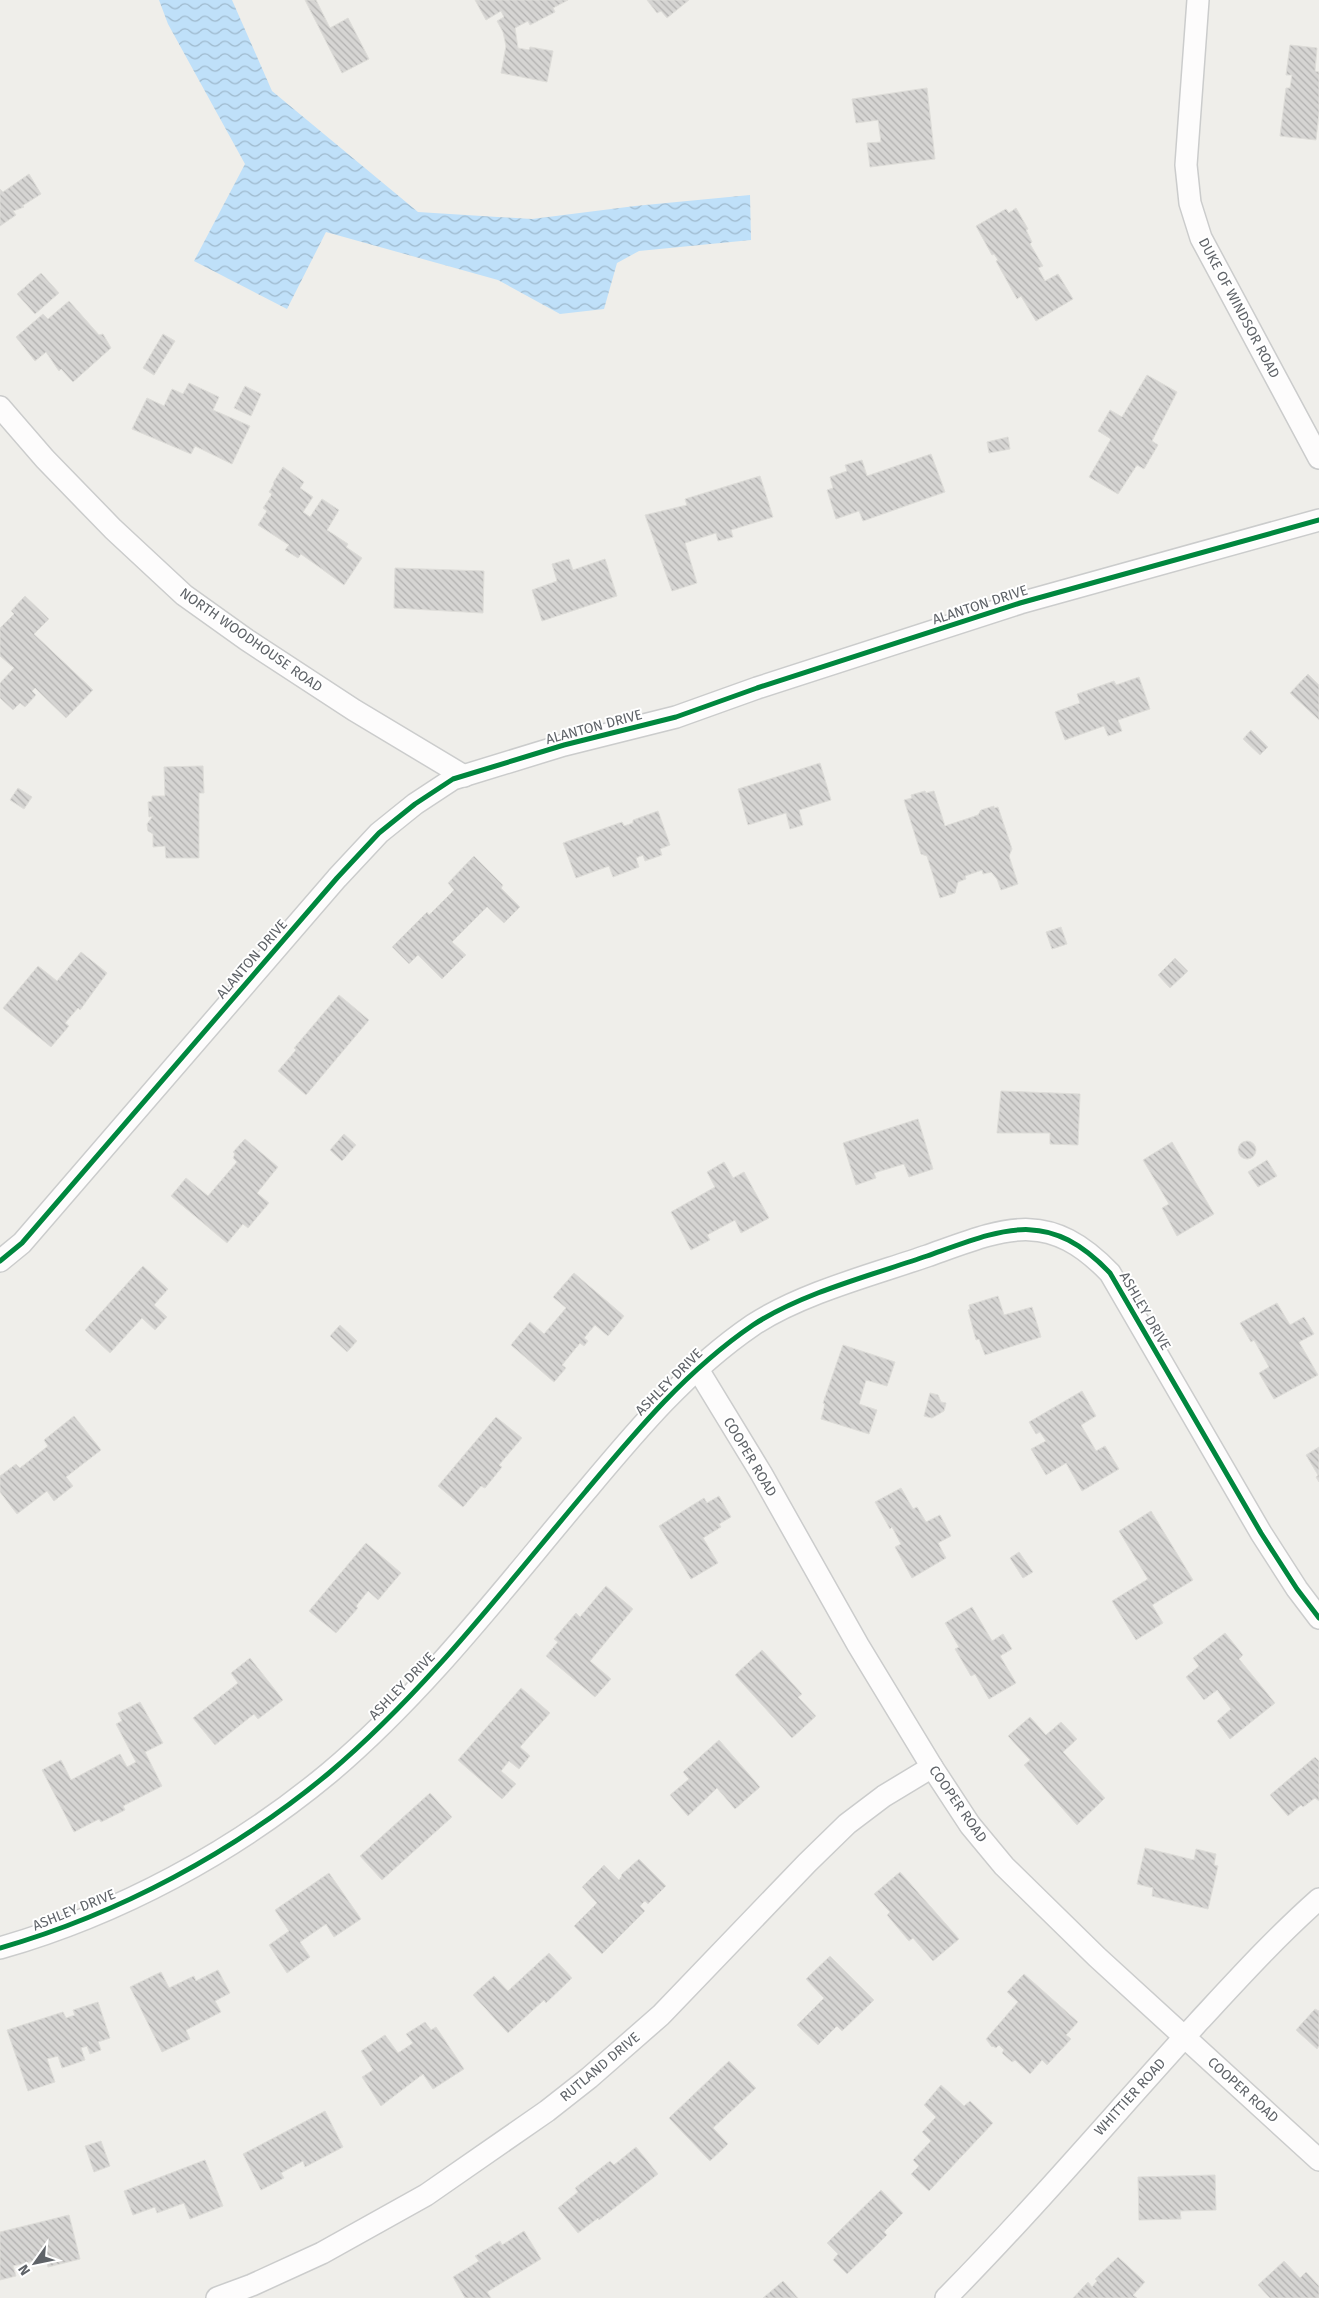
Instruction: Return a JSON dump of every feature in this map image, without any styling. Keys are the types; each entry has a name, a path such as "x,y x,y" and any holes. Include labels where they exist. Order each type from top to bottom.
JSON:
{"street":[{"name":"DUKE OF WINDSOR ROAD","path":"1198,0 1186,165 1190,202 1202,238 1319,458"},
{"name":"NORTH WOODHOUSE ROAD","path":"0,407 46,459 113,529 184,595 247,640 354,710 464,776"},
{"name":"ALANTON DRIVE","path":"0,1262 22,1243 337,878 379,833 415,804 453,779 564,745 676,717 757,688 1020,603 1319,520"},
{"name":"ASHLEY DRIVE","path":"0,1948 32,1939 136,1896 188,1870 284,1808 330,1772 386,1721 445,1658 654,1411 718,1350 756,1323 798,1302 977,1238 1027,1228 1052,1232 1076,1242 1092,1254 1110,1273 1261,1533 1297,1589 1319,1618"},
{"name":"COOPER ROAD","path":"697,1368 761,1473 858,1645 932,1767 970,1825 1004,1866 1097,1957 1319,2160"},
{"name":"RUTLAND DRIVE","path":"217,2298 252,2285 322,2253 426,2195 547,2111 589,2078 661,2015 807,1863 848,1824 884,1796 932,1767"},
{"name":"WHITTIER ROAD","path":"946,2298 986,2258 1262,1953 1319,1899"}],"water":[{"path":"159,0 232,0 272,91 418,212 532,219 635,206 750,195 751,240 639,251 617,263 604,309 560,314 498,280 326,232 287,309 194,261 245,164 168,24"}],"building":[{"path":"305,0 316,0 330,28 348,18 369,59 342,73"},
{"path":"475,0 568,0 553,8 555,12 530,25 528,21 515,28 518,48 529,50 530,47 553,51 547,82 501,73 506,46 503,32 497,21 504,17 501,11 486,20"},
{"path":"647,0 689,0 667,18 661,11 657,13"},
{"path":"1290,45 1317,48 1315,71 1319,72 1319,113 1316,140 1280,136 1286,88 1290,88 1292,75 1286,75"},
{"path":"927,88 935,159 870,167 867,143 881,142 878,120 856,123 852,99"},
{"path":"29,174 41,194 22,206 24,207 13,211 16,215 0,226 0,189 3,192"},
{"path":"1016,208 1028,229 1026,230 1032,242 1030,244 1043,266 1038,268 1045,281 1058,274 1073,299 1036,321 1021,296 1017,299 996,261 998,260 994,254 992,255 976,226 1006,209 1009,213"},
{"path":"41,273 59,293 35,314 17,294"},
{"path":"69,301 99,335 103,334 111,348 73,382 61,369 59,371 46,352 35,361 16,337 43,314 48,319"},
{"path":"163,334 175,341 154,375 143,368"},
{"path":"1147,375 1177,392 1152,441 1158,445 1144,469 1137,465 1118,494 1089,477 1111,439 1098,431 1110,410 1122,417"},
{"path":"189,383 219,397 213,410 250,426 232,464 195,446 191,454 132,429 147,398 164,406 172,389 183,394"},
{"path":"245,386 261,394 251,416 234,408"},
{"path":"1008,437 1010,449 989,453 987,442"},
{"path":"931,454 945,492 863,521 859,511 836,519 827,490 833,488 830,477 847,471 845,465 862,460 867,476"},
{"path":"283,467 304,482 300,488 313,497 303,512 310,517 322,499 339,510 327,530 348,544 346,547 362,558 344,585 301,554 298,558 285,550 289,545 258,525 267,511 263,508 272,494 269,492"},
{"path":"760,476 773,517 731,530 733,537 718,541 716,533 685,543 697,583 672,591 645,515 687,505 685,499"},
{"path":"569,559 573,570 605,559 617,596 542,621 532,590 557,581 552,564"},
{"path":"395,568 484,571 483,613 394,608"},
{"path":"25,596 49,619 34,634 93,690 66,718 35,688 32,691 36,695 25,707 20,703 13,710 0,698 0,683 14,668 0,656 0,628 14,614 11,611"},
{"path":"1308,674 1319,685 1319,720 1290,693"},
{"path":"1139,677 1150,709 1118,720 1122,731 1108,736 1104,726 1065,740 1055,712 1080,703 1077,694 1114,681 1116,685"},
{"path":"1251,730 1268,747 1260,755 1243,739"},
{"path":"820,763 831,800 799,810 803,825 790,829 786,813 748,825 738,789"},
{"path":"203,766 204,793 199,793 199,858 166,858 165,846 153,847 153,834 148,831 147,824 153,816 149,817 148,802 152,801 152,796 165,796 164,767"},
{"path":"18,788 32,797 24,809 10,800"},
{"path":"925,791 926,793 934,791 945,826 978,815 981,810 994,806 994,808 998,807 1012,849 1009,856 1018,884 1001,890 997,879 991,872 983,874 982,870 965,876 966,879 958,882 955,893 940,898 927,856 921,854 904,800 912,798 911,795"},
{"path":"658,811 670,845 660,849 662,855 645,861 643,855 636,858 639,867 613,877 609,866 576,878 563,843 622,822 624,826 633,823 633,820"},
{"path":"474,856 503,885 501,888 520,907 504,923 487,907 452,942 466,955 442,979 418,955 409,964 392,947 427,912 429,915 454,890 448,883"},
{"path":"1061,927 1067,944 1052,949 1046,932"},
{"path":"81,952 107,973 80,1010 78,1008 65,1023 69,1026 51,1047 3,1008 38,966 57,981"},
{"path":"1175,958 1188,971 1170,988 1158,975"},
{"path":"339,995 369,1020 306,1095 278,1071 296,1050 294,1048"},
{"path":"1001,1091 1080,1094 1078,1145 1050,1144 1050,1133 997,1133"},
{"path":"918,1119 933,1169 909,1177 904,1164 874,1173 876,1178 856,1185 843,1143"},
{"path":"344,1134 356,1145 342,1161 330,1150"},
{"path":"245,1139 278,1167 257,1193 269,1203 248,1228 243,1224 227,1243 171,1196 186,1178 208,1196 237,1162 233,1158 235,1154 233,1152"},
{"path":"1243,1141 1251,1141 1256,1146 1254,1157 1243,1159 1238,1154 1238,1146"},
{"path":"1172,1142 1214,1214 1177,1236 1162,1208 1169,1204 1143,1160"},
{"path":"1267,1160 1277,1176 1258,1187 1248,1172"},
{"path":"724,1162 733,1178 744,1172 769,1218 741,1233 735,1220 707,1235 710,1240 691,1250 671,1212 715,1187 707,1172"},
{"path":"143,1266 168,1289 154,1305 167,1317 155,1330 142,1318 110,1353 85,1330"},
{"path":"574,1273 624,1316 608,1336 595,1325 584,1338 588,1341 584,1346 580,1343 562,1365 566,1368 554,1382 511,1345 530,1322 544,1334 566,1308 553,1297"},
{"path":"998,1296 1004,1315 1032,1307 1041,1337 985,1355 979,1339 976,1340 968,1310 970,1309 969,1305"},
{"path":"1277,1303 1290,1325 1304,1317 1314,1334 1299,1342 1318,1375 1274,1399 1259,1373 1269,1367 1254,1340 1251,1342 1240,1323"},
{"path":"340,1325 357,1341 347,1352 330,1336"},
{"path":"843,1345 895,1362 887,1386 866,1380 859,1404 877,1410 869,1434 821,1419 825,1404 823,1403"},
{"path":"1082,1391 1096,1416 1081,1425 1096,1451 1105,1446 1119,1469 1082,1491 1066,1463 1046,1475 1031,1449 1046,1441 1040,1432 1036,1434 1029,1422"},
{"path":"930,1393 938,1395 941,1402 946,1403 944,1411 932,1418 924,1416"},
{"path":"74,1416 101,1450 66,1477 73,1486 54,1501 47,1491 17,1514 0,1492 0,1476 16,1464 20,1468 48,1446 44,1440"},
{"path":"496,1417 522,1438 499,1465 502,1467 485,1488 481,1486 463,1507 438,1486"},
{"path":"1319,1447 1319,1482 1316,1477 1318,1475 1306,1455"},
{"path":"901,1488 913,1509 917,1507 926,1522 940,1515 951,1536 938,1543 946,1558 912,1578 895,1547 901,1544 875,1502"},
{"path":"719,1496 731,1517 719,1524 721,1527 703,1538 718,1563 691,1579 659,1526 704,1498 707,1503"},
{"path":"1151,1511 1193,1580 1152,1605 1163,1623 1136,1640 1112,1601 1148,1579 1119,1531"},
{"path":"366,1543 401,1573 378,1600 368,1591 356,1606 358,1608 336,1633 309,1611"},
{"path":"1019,1552 1033,1572 1023,1578 1010,1558"},
{"path":"606,1586 633,1609 590,1661 611,1679 595,1697 546,1656 558,1642 554,1639 576,1613 580,1617"},
{"path":"972,1607 992,1641 1003,1634 1012,1649 1000,1656 1016,1683 989,1699 975,1674 971,1676 955,1649 959,1647 945,1623"},
{"path":"1225,1633 1243,1655 1239,1659 1275,1703 1230,1739 1217,1721 1231,1709 1217,1690 1204,1700 1186,1677 1199,1666 1193,1658"},
{"path":"762,1650 802,1694 798,1697 816,1716 792,1738 735,1675"},
{"path":"250,1658 283,1700 258,1719 254,1714 215,1745 193,1718 238,1683 231,1673"},
{"path":"521,1688 550,1713 520,1747 530,1756 519,1769 509,1761 501,1771 516,1784 502,1799 458,1760"},
{"path":"140,1702 163,1743 145,1752 162,1786 123,1806 125,1810 101,1822 99,1819 74,1832 42,1770 61,1760 71,1780 120,1754 127,1767 136,1762 116,1724 122,1721 118,1713"},
{"path":"1030,1717 1046,1735 1061,1722 1077,1739 1063,1752 1105,1798 1077,1825 1024,1765 1030,1760 1008,1736"},
{"path":"719,1740 760,1787 735,1809 717,1788 688,1816 670,1795 689,1779 683,1772"},
{"path":"1315,1757 1319,1761 1319,1801 1315,1798 1303,1807 1301,1805 1288,1816 1270,1795"},
{"path":"430,1793 452,1817 382,1880 360,1856"},
{"path":"1145,1848 1194,1860 1196,1849 1216,1854 1214,1865 1218,1866 1208,1909 1152,1896 1153,1888 1137,1884"},
{"path":"639,1859 666,1886 648,1904 645,1901 640,1906 645,1911 602,1954 574,1926 597,1903 582,1887 604,1865 619,1880 621,1875"},
{"path":"900,1872 959,1939 933,1961 913,1938 909,1941 887,1915 890,1912 874,1894"},
{"path":"329,1873 361,1919 334,1937 326,1924 300,1942 310,1957 287,1973 269,1945 289,1931 275,1910"},
{"path":"549,1953 572,1978 546,2003 544,2000 508,2033 473,1995 494,1976 508,1991"},
{"path":"830,1956 874,2000 842,2031 837,2026 818,2045 797,2025 824,1998 806,1979"},
{"path":"218,1970 230,1993 215,2001 221,2012 186,2030 190,2039 162,2052 130,1987 161,1972 169,1988 194,1976 196,1981"},
{"path":"1024,1974 1078,2022 1066,2035 1071,2039 1047,2065 1042,2060 1030,2074 1015,2060 1012,2062 1002,2053 1004,2050 999,2045 996,2048 992,2047 986,2039 1018,2002 1007,1992"},
{"path":"98,2002 110,2038 98,2042 101,2050 90,2054 87,2046 81,2048 85,2060 62,2068 58,2056 47,2059 55,2082 28,2091 7,2030 63,2012 66,2018 75,2015 73,2010"},
{"path":"1315,2009 1319,2011 1319,2046 1317,2049 1296,2030"},
{"path":"425,2022 431,2030 436,2027 464,2069 433,2089 423,2074 381,2106 362,2077 373,2070 361,2051 385,2035 398,2053 413,2043 406,2034"},
{"path":"729,2061 756,2088 713,2128 728,2144 710,2161 669,2118"},
{"path":"941,2085 964,2106 970,2101 993,2123 929,2191 911,2174 919,2166 913,2160 931,2141 922,2132 936,2117 924,2105"},
{"path":"325,2111 343,2147 305,2167 303,2161 281,2173 284,2178 261,2190 243,2154"},
{"path":"101,2141 110,2166 94,2172 85,2146"},
{"path":"636,2147 658,2174 599,2220 598,2218 578,2233 558,2208 578,2192 575,2188 610,2161 614,2165"},
{"path":"205,2160 223,2206 190,2219 184,2203 157,2213 155,2207 133,2215 124,2191"},
{"path":"1215,2175 1216,2210 1180,2211 1181,2219 1139,2220 1138,2177"},
{"path":"881,2190 903,2213 884,2232 887,2235 847,2274 833,2260 838,2254 827,2243"},
{"path":"69,2215 80,2259 48,2267 46,2258 13,2266 16,2276 0,2280 0,2232"},
{"path":"524,2231 541,2259 487,2292 491,2298 465,2298 453,2277 479,2261 475,2256 500,2241 502,2245"},
{"path":"1118,2257 1145,2282 1133,2295 1137,2298 1073,2298 1088,2282 1092,2287 1097,2281 1095,2279"},
{"path":"1284,2261 1300,2278 1306,2272 1319,2286 1319,2298 1270,2298 1258,2285"},
{"path":"783,2281 798,2298 763,2298"}],"cycle path":[{"path":"0,1261 22,1243 337,878 379,833 415,804 453,779 564,745 676,717 757,688 1020,603 1319,520"},
{"path":"0,1948 88,1917 131,1899 173,1877 215,1854 254,1829 329,1773 399,1708 463,1638 624,1446 664,1402 706,1361 753,1325 793,1303 815,1294 979,1238 1002,1232 1044,1231 1066,1239 1087,1252 1110,1273 1261,1533 1297,1589 1319,1618"}]}
